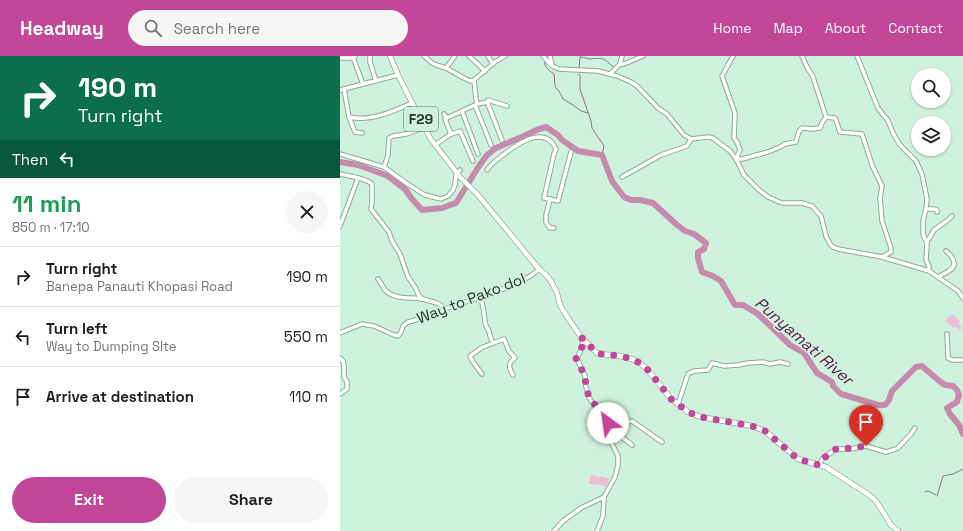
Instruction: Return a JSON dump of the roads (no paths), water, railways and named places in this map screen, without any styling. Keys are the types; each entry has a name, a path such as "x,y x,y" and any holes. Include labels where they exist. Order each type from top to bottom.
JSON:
{"main road":[{"name":"F29","path":"390,56 430,138 473,191 539,269 551,281 557,293 560,305 581,337 597,353 620,356 640,363 648,370 672,400 688,412 701,417 752,426 765,431 798,459 826,467 876,501 891,526 898,531"}],"street":[{"path":"370,56 370,62 376,81"},
{"path":"424,56 432,63 470,80 474,80 505,56"},
{"path":"446,68 455,56"},
{"path":"469,56 485,71"},
{"path":"488,56 493,64"},
{"path":"543,56 552,66 559,69 610,73 631,82 637,86 658,108 667,114 684,135 691,139 708,137 713,138 730,151 744,175 768,197 782,203 802,203 812,206 821,216 826,236 833,247 882,258 929,271 958,291 963,298"},
{"path":"550,56 552,66"},
{"path":"610,73 618,65 622,56"},
{"path":"618,65 643,56"},
{"path":"733,56 722,76 734,113 734,138 740,150 736,159"},
{"path":"802,56 813,77 826,117"},
{"path":"857,56 878,108 887,119 900,145 916,161 920,168 925,186 926,209 923,221 923,234 927,242"},
{"path":"340,58 354,57 363,84"},
{"path":"362,133 355,132 349,117 342,89 398,75"},
{"path":"474,80 476,105 491,145"},
{"path":"447,118 476,105 488,102 488,100 508,106"},
{"path":"488,102 502,140"},
{"path":"349,117 359,118 381,115 412,103"},
{"path":"462,111 478,154"},
{"path":"444,114 447,118 445,119 451,134"},
{"path":"736,159 742,159 768,152 780,148 784,144 796,142 798,133 802,128 820,128 826,117"},
{"path":"826,117 835,118 840,132 862,134 872,165 882,186 880,198 882,221 891,248 891,252 882,258"},
{"path":"384,168 388,155 389,138 425,127"},
{"path":"435,145 451,134 460,131 473,161"},
{"path":"486,170 490,165 515,146 532,138 547,138 552,142 556,149 544,198 558,201 571,152"},
{"path":"622,177 662,155 687,146 691,139"},
{"path":"340,154 384,168 409,186 425,195 441,198 448,196 453,190 456,175 459,174"},
{"path":"340,174 368,181 372,184 371,209 389,232 394,246 400,254 408,277 423,300"},
{"path":"340,226 358,178"},
{"path":"550,199 546,222 550,228 554,228"},
{"path":"926,209 934,209 937,210 937,212"},
{"path":"929,271 929,266 926,260 927,242 934,230 952,216"},
{"path":"939,277 953,268 954,265 954,259 946,251"},
{"name":"Way to Pako dol","path":"340,333 362,324 374,326 398,336 403,326 408,322 430,316 445,309 514,285 539,269"},
{"path":"378,279 385,290 395,296 437,303 445,309"},
{"path":"481,297 485,322 493,343"},
{"path":"947,334 948,358 952,360 963,360"},
{"path":"581,337 583,345 576,358 585,376 586,387 591,401 608,416 607,434 618,456 615,477 604,497 603,516 597,531"},
{"path":"482,374 473,362 470,356 471,354 480,348 504,339 515,358 509,364 513,375"},
{"path":"340,358 344,366 344,377 347,382 347,389 340,394"},
{"path":"678,404 688,374 694,371 708,370 712,363 724,366 763,362 770,364 780,362 788,364"},
{"path":"608,423 617,424 632,421 662,442"},
{"path":"617,424 619,427 619,435 632,445"},
{"path":"819,465 824,458 836,449 868,446 886,452 893,450 898,448 915,428"},
{"path":"554,531 563,521 581,508 604,497"}],"waterway":[{"path":"579,69 580,57 589,59 603,59 615,68"},
{"path":"631,63 641,59"},
{"path":"545,61 546,67 554,74 555,86 563,99 581,111 588,113"},
{"path":"618,68 624,65"},
{"path":"579,74 580,89 592,128 604,146 602,155"},
{"name":"Punyamati River","path":"340,162 358,165 388,176 405,189 422,210 442,208 456,203 487,155 496,148 546,127 578,151 602,155 612,181 624,197 631,200 640,200 653,203 685,231 694,234 706,243 704,249 698,252 702,272 721,281 735,305 743,305 758,314 790,345 804,353 817,373 832,382 833,386 841,394 878,405 885,405 889,400 892,391 916,367 922,366 945,385 953,386 957,390 959,395 957,402 947,408 959,425 963,434"},
{"path":"937,496 943,476 953,474 963,469"},
{"path":"925,492 928,491 936,495"}]}
